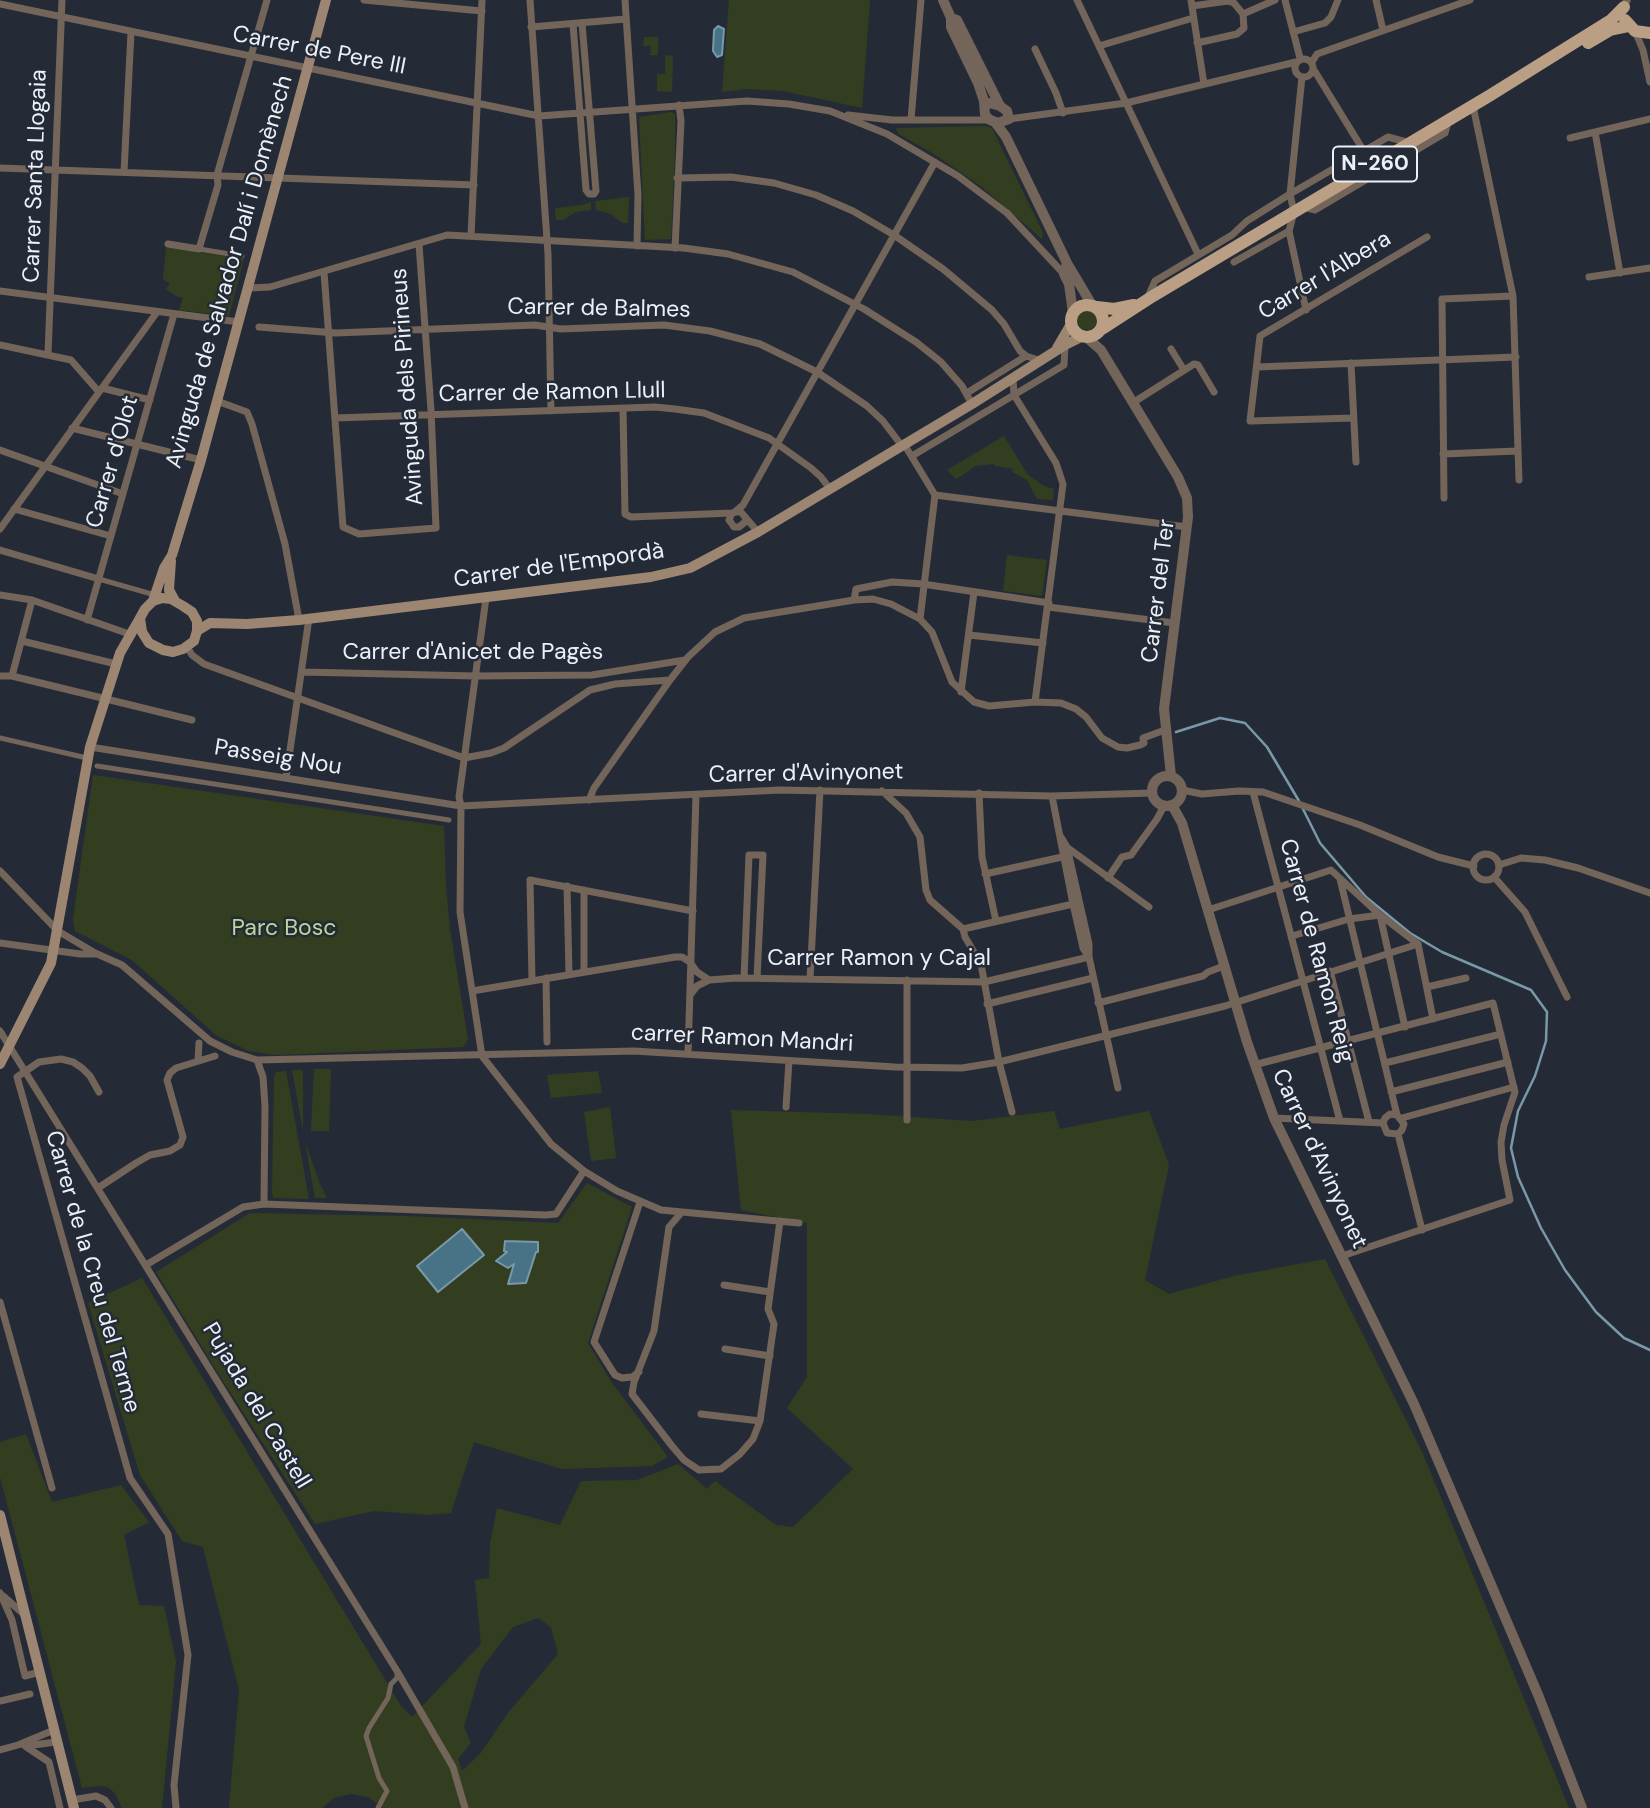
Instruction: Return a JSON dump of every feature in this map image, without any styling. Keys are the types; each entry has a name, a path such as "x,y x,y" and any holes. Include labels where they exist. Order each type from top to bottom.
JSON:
{"main road":[{"name":"Avinguda de Salvador Dalí i Domènech","path":"172,555 249,288 326,0"},
{"name":"N-260","path":"1626,2 1624,17 1632,29"},
{"name":"N-260","path":"1084,337 1094,336 1144,301 1236,256 1275,223 1473,106 1611,20 1626,2"},
{"name":"N-260","path":"1489,96 1522,81 1610,30 1632,29 1650,34"},
{"name":"N-260","path":"1072,318 1081,305 1114,309 1144,301"},
{"path":"1095,306 1103,316 1101,330"},
{"path":"1072,318 1074,331 1084,337"},
{"name":"Carrer de l'Empordà","path":"1053,353 1072,318"},
{"name":"Carrer de l'Empordà","path":"223,622 247,624 304,619 676,572 701,563 758,532 1065,345 1084,337"},
{"path":"0,1064 46,976 54,950 89,752 116,664 129,634 154,598 172,555"},
{"path":"172,555 169,584 175,601"},
{"path":"122,649 135,643 149,643 173,652 194,641 198,631 197,621 188,609 167,598 154,598"},
{"name":"N-260","path":"188,609 223,622"},
{"path":"140,618 142,632 149,643"},
{"name":"N-260","path":"198,631 210,623 223,622"},
{"path":"0,1515 73,1804"}],"street":[{"name":"Carrer Santa Llogaia","path":"48,354 62,0"},
{"path":"199,249 218,185 217,175 267,0"},
{"path":"364,0 482,11"},
{"path":"471,236 482,0"},
{"path":"530,0 547,240 551,411"},
{"path":"625,0 638,195 638,246"},
{"path":"911,120 921,0"},
{"path":"943,0 951,18 951,27 978,83 985,115 1006,137 1052,231 1066,268 1072,318"},
{"path":"1077,0 1198,254"},
{"path":"1243,14 1275,0"},
{"path":"1284,0 1298,60 1294,68 1296,74 1302,77 1311,74 1317,54 1454,3 1470,0"},
{"path":"1293,32 1325,23 1331,17 1338,0"},
{"path":"1376,0 1383,30"},
{"path":"1197,43 1237,34 1244,29 1243,14 1234,3 1191,3 1194,18 1197,43 1204,84"},
{"name":"Carrer de Pere III","path":"0,4 539,116 747,101 830,111"},
{"path":"951,18 957,20 1006,114 1006,137"},
{"path":"1099,46 1194,18"},
{"path":"531,27 625,19"},
{"path":"573,24 584,114 596,191 594,194 589,194 586,190 584,114 582,23"},
{"path":"1632,29 1643,50 1650,82"},
{"path":"124,172 131,32"},
{"path":"1643,50 1650,34"},
{"path":"1035,48 1063,113"},
{"path":"968,119 990,103 1006,114 1022,117 1126,103 1307,58 1373,166"},
{"path":"1299,210 1290,194 1302,77"},
{"path":"675,248 681,121 679,106"},
{"path":"1473,106 1513,296 1519,480"},
{"path":"830,111 892,120 968,119 1001,123 1006,114"},
{"path":"830,111 887,134 984,195 1066,268 1095,306"},
{"path":"1570,138 1650,119"},
{"path":"887,134 892,120"},
{"path":"1299,210 1315,211 1445,133 1448,121"},
{"path":"1595,132 1620,273"},
{"path":"1144,301 1155,281 1232,235 1247,221 1290,194 1388,136 1411,143"},
{"path":"739,542 731,524 732,513 743,505 935,162"},
{"path":"0,168 474,185"},
{"path":"677,177 731,177 774,183 816,195 852,211 894,235 943,269 983,302 1004,324 1020,351 1042,361"},
{"path":"1299,210 1289,231 1306,310"},
{"path":"1275,223 1289,231"},
{"path":"1036,242 1044,245 1052,231"},
{"path":"1236,256 1289,231"},
{"path":"249,288 270,287 447,235 675,248 728,254 793,272 855,304 930,353 953,374 972,404"},
{"name":"Carrer l'Albera","path":"1353,418 1250,421 1261,336 1427,237"},
{"path":"168,244 242,256"},
{"name":"Avinguda dels Pirineus","path":"335,418 343,527 359,534 436,528 419,244"},
{"path":"1589,277 1650,268"},
{"path":"324,272 335,418"},
{"path":"0,291 239,322"},
{"path":"1444,498 1442,299 1513,296"},
{"path":"0,530 157,312"},
{"name":"Carrer d'Olot","path":"87,620 174,314"},
{"name":"Carrer de Balmes","path":"259,327 329,333 642,325 690,328 760,344 817,372 867,406 912,456 935,495"},
{"path":"1101,330 1101,350"},
{"path":"1084,337 1101,350"},
{"path":"0,345 71,360 101,390 150,400"},
{"path":"912,456 1064,365 1065,345"},
{"path":"1171,349 1184,370"},
{"name":"Carrer del Ter","path":"1101,350 1182,484 1188,505 1164,702 1171,776"},
{"path":"967,393 1026,356"},
{"path":"1256,367 1516,357"},
{"path":"1351,363 1356,462"},
{"path":"1134,402 1194,365 1198,365 1214,392"},
{"path":"1013,379 1014,395 1061,473 1063,484 1035,702"},
{"path":"217,401 247,412 252,424 304,619 302,672 286,778"},
{"name":"Carrer de Ramon Llull","path":"335,418 654,407 704,413 776,443 821,477 830,489"},
{"path":"623,409 625,514 631,517 732,513 745,516 758,532"},
{"path":"72,428 201,460"},
{"path":"0,450 123,494"},
{"path":"1443,454 1517,451"},
{"path":"920,619 935,495 1187,527"},
{"path":"734,527 743,526 743,505"},
{"path":"0,511 111,536"},
{"path":"0,550 154,598"},
{"path":"854,600 856,589 892,582 923,584 1174,623"},
{"path":"961,692 974,592"},
{"path":"0,595 32,600 129,634"},
{"path":"486,598 459,797 460,912 482,1056 551,1144 583,1171 640,1202 661,1210 681,1213 799,1223"},
{"path":"589,800 594,788 685,660 715,632 744,618 854,600 873,599 891,604 920,619 932,632 952,682 974,702 989,706 1061,703 1076,709 1086,717 1102,738 1118,747 1140,745 1144,743 1143,738 1165,730"},
{"path":"12,676 32,600"},
{"path":"969,635 1044,643"},
{"path":"22,641 116,664"},
{"path":"187,647 192,656 204,664 464,758 504,748 590,690 615,684 670,680"},
{"name":"Carrer d'Anicet de Pagès","path":"302,672 475,676 592,675 685,660"},
{"path":"0,676 12,676 192,720"},
{"path":"0,738 89,752"},
{"name":"Passeig Nou","path":"89,752 286,778 461,806"},
{"name":"Passeig Nou","path":"97,766 449,820"},
{"path":"1108,878 1122,857 1132,855 1168,805 1180,799 1182,790 1179,781 1166,775 1157,779 1152,793 1156,801 1168,805"},
{"name":"Carrer d'Avinyonet","path":"461,806 780,790 1052,796 1152,793"},
{"path":"810,979 820,790"},
{"path":"1182,790 1202,794 1263,792 1438,857 1474,866"},
{"path":"881,791 906,813 920,837 926,890 930,900 963,929 981,964 999,1062 1012,1112"},
{"name":"Carrer de Ramon Reig","path":"1253,792 1340,1121"},
{"path":"979,793 985,874 996,921"},
{"path":"688,1054 696,795"},
{"path":"1052,796 1061,837 1062,857 1083,948 1089,957"},
{"name":"Carrer d'Avinyonet","path":"1168,805 1182,823 1254,1065 1274,1118 1414,1404 1539,1698 1582,1808"},
{"path":"1061,837 1067,847 1118,1088"},
{"path":"1067,847 1149,907"},
{"path":"744,978 750,855 763,855 758,978"},
{"path":"1484,855 1495,858 1499,865 1498,872 1488,880 1475,873 1477,859 1484,855"},
{"path":"985,874 1062,857"},
{"path":"1499,865 1521,858 1545,860 1578,868 1650,893"},
{"path":"1208,910 1331,870 1380,915 1418,944 1433,1019"},
{"path":"0,871 49,925 95,954 122,965 210,1041 257,1060 263,1077 265,1106 264,1204"},
{"path":"1494,877 1525,912 1567,997"},
{"path":"1340,879 1399,1116 1402,1130 1398,1134"},
{"path":"532,981 530,880 693,911"},
{"path":"566,886 569,974"},
{"path":"583,890 584,972"},
{"path":"963,929 1073,904"},
{"path":"1292,936 1349,919 1380,915"},
{"path":"1380,915 1405,1027"},
{"path":"54,950 60,945 75,942"},
{"path":"0,943 95,954"},
{"name":"carrer Ramon Mandri","path":"257,1060 622,1051 953,1069 999,1062 1236,1003 1303,979 1418,944"},
{"path":"472,991 675,957 682,957 690,962 697,972 709,981"},
{"name":"Carrer Ramon y Cajal","path":"709,981 758,978 984,982 1089,957"},
{"path":"1098,1003 1203,976 1224,966"},
{"path":"1330,971 1369,1122"},
{"path":"546,978 547,1042"},
{"name":"Carrer Ramon y Cajal","path":"987,1004 1093,978"},
{"path":"1427,987 1466,978"},
{"path":"906,1121 907,980"},
{"path":"690,995 697,986 709,981"},
{"path":"1254,1065 1493,1003 1515,1097 1504,1122 1502,1142 1502,1160 1510,1200 1342,1256"},
{"name":"Pujada del Castell","path":"0,1031 397,1671 453,1767 465,1808"},
{"path":"1385,1063 1501,1034"},
{"path":"198,1060 199,1043"},
{"path":"98,1188 136,1163 170,1151 180,1144 183,1136 167,1080 176,1068 215,1056"},
{"path":"25,1071 49,1059 74,1062 90,1076 99,1092"},
{"path":"786,1107 789,1061"},
{"path":"1391,1092 1508,1062"},
{"name":"Carrer de la Creu del Terme","path":"25,1071 17,1077 130,1478 168,1534 188,1656 174,1785 176,1808"},
{"path":"1398,1134 1387,1133 1383,1124 1390,1114 1399,1116 1514,1087"},
{"path":"1274,1118 1383,1124"},
{"path":"1398,1134 1422,1230"},
{"path":"146,1265 243,1207 264,1204 556,1214 583,1171"},
{"path":"640,1202 594,1342 615,1375 622,1378 632,1377 640,1371"},
{"path":"661,1210 669,1227"},
{"path":"681,1213 669,1227 653,1331 632,1394 684,1460 699,1470 721,1469 740,1454 753,1439 760,1421 774,1324 768,1309 780,1221"},
{"path":"724,1285 771,1292"},
{"path":"0,1302 52,1488"},
{"path":"725,1349 770,1356"},
{"path":"701,1413 760,1421"},
{"path":"0,1593 26,1616"},
{"path":"0,1593 12,1620 26,1676 40,1672"},
{"path":"378,1808 387,1791 379,1778 366,1736 388,1698 391,1684 397,1678 397,1671"},
{"path":"0,1701 30,1694"},
{"path":"0,1750 55,1736"},
{"path":"22,1746 49,1762 60,1808"},
{"path":"73,1804 96,1796 105,1800 111,1808"}],"green space":[{"path":"729,0 870,0 862,108 783,91 747,89 722,92"},
{"path":"644,37 658,37 658,55 650,55 651,46 643,46"},
{"path":"665,55 673,56 672,92 657,91 657,74 665,74"},
{"path":"671,112 675,114 675,157 671,239 645,240 639,117"},
{"path":"992,128 1043,233 1042,239 982,187 899,134 896,129"},
{"path":"629,197 628,223 622,223 611,214 596,210 595,201"},
{"path":"591,202 591,210 576,212 563,220 556,220 555,208"},
{"path":"166,247 244,259 229,316 179,310 183,298 166,289 170,283 163,280"},
{"path":"1083,310 1091,310 1097,320 1091,330 1083,330 1077,324 1077,316"},
{"path":"1004,436 1028,475 1054,489 1053,500 1037,499 1027,480 1012,472 1013,469 994,464 976,466 956,479 947,470"},
{"path":"1007,555 1047,560 1042,596 1003,591"},
{"name":"Parc Bosc","path":"93,775 444,826 450,929 468,1039 463,1047 277,1055 249,1051 217,1036 132,960 75,931 73,919"},
{"path":"314,1069 331,1069 329,1131 311,1131"},
{"path":"292,1070 303,1070 303,1131"},
{"path":"286,1071 309,1199 274,1198 272,1194 274,1076 276,1072"},
{"path":"598,1071 602,1093 551,1098 547,1075"},
{"path":"610,1107 616,1158 591,1161 584,1112"},
{"path":"731,1110 866,1114 972,1121 1054,1111 1060,1129 1149,1111 1169,1165 1145,1280 1169,1294 1234,1276 1325,1259 1423,1454 1569,1808 383,1808 368,1797 350,1794 334,1798 322,1808 229,1808 239,1690 203,1547 182,1541 140,1475 88,1303 142,1278 401,1706 412,1717 481,1644 475,1580 489,1578 490,1544 497,1508 560,1525 581,1481 637,1480 678,1464 707,1489 715,1481 776,1525 793,1527 853,1469 787,1408 807,1377 807,1223 741,1210","holes":["538,1618 551,1627 558,1654 508,1713 480,1754 462,1771 458,1759 471,1743 464,1727 481,1669 513,1627"]},
{"path":"305,1142 320,1184 327,1198 315,1198"},
{"path":"587,1183 632,1207 588,1343 612,1383 668,1457 652,1466 562,1469 474,1442 451,1513 430,1515 374,1511 315,1524 156,1272 250,1213 558,1223"},
{"path":"26,1434 52,1502 121,1485 149,1522 124,1535 139,1605 164,1606 176,1661 162,1808 122,1808 115,1793 107,1787 82,1788 0,1477 0,1442"}],"water":[{"path":"718,26 724,29 722,55 717,57 713,51 714,30"},
{"path":"462,1229 484,1255 438,1292 417,1266"},
{"path":"505,1241 538,1242 538,1252 526,1283 508,1284 514,1264 508,1268 496,1261 507,1252 504,1251"}],"waterway":[{"path":"1176,732 1220,718 1245,723 1267,747 1299,801"},
{"path":"1302,807 1320,843 1366,897 1410,933 1442,952 1531,990 1547,1012 1546,1041 1535,1076 1518,1111 1511,1148 1518,1177 1541,1228 1565,1270 1596,1312 1624,1338 1650,1350"}]}
